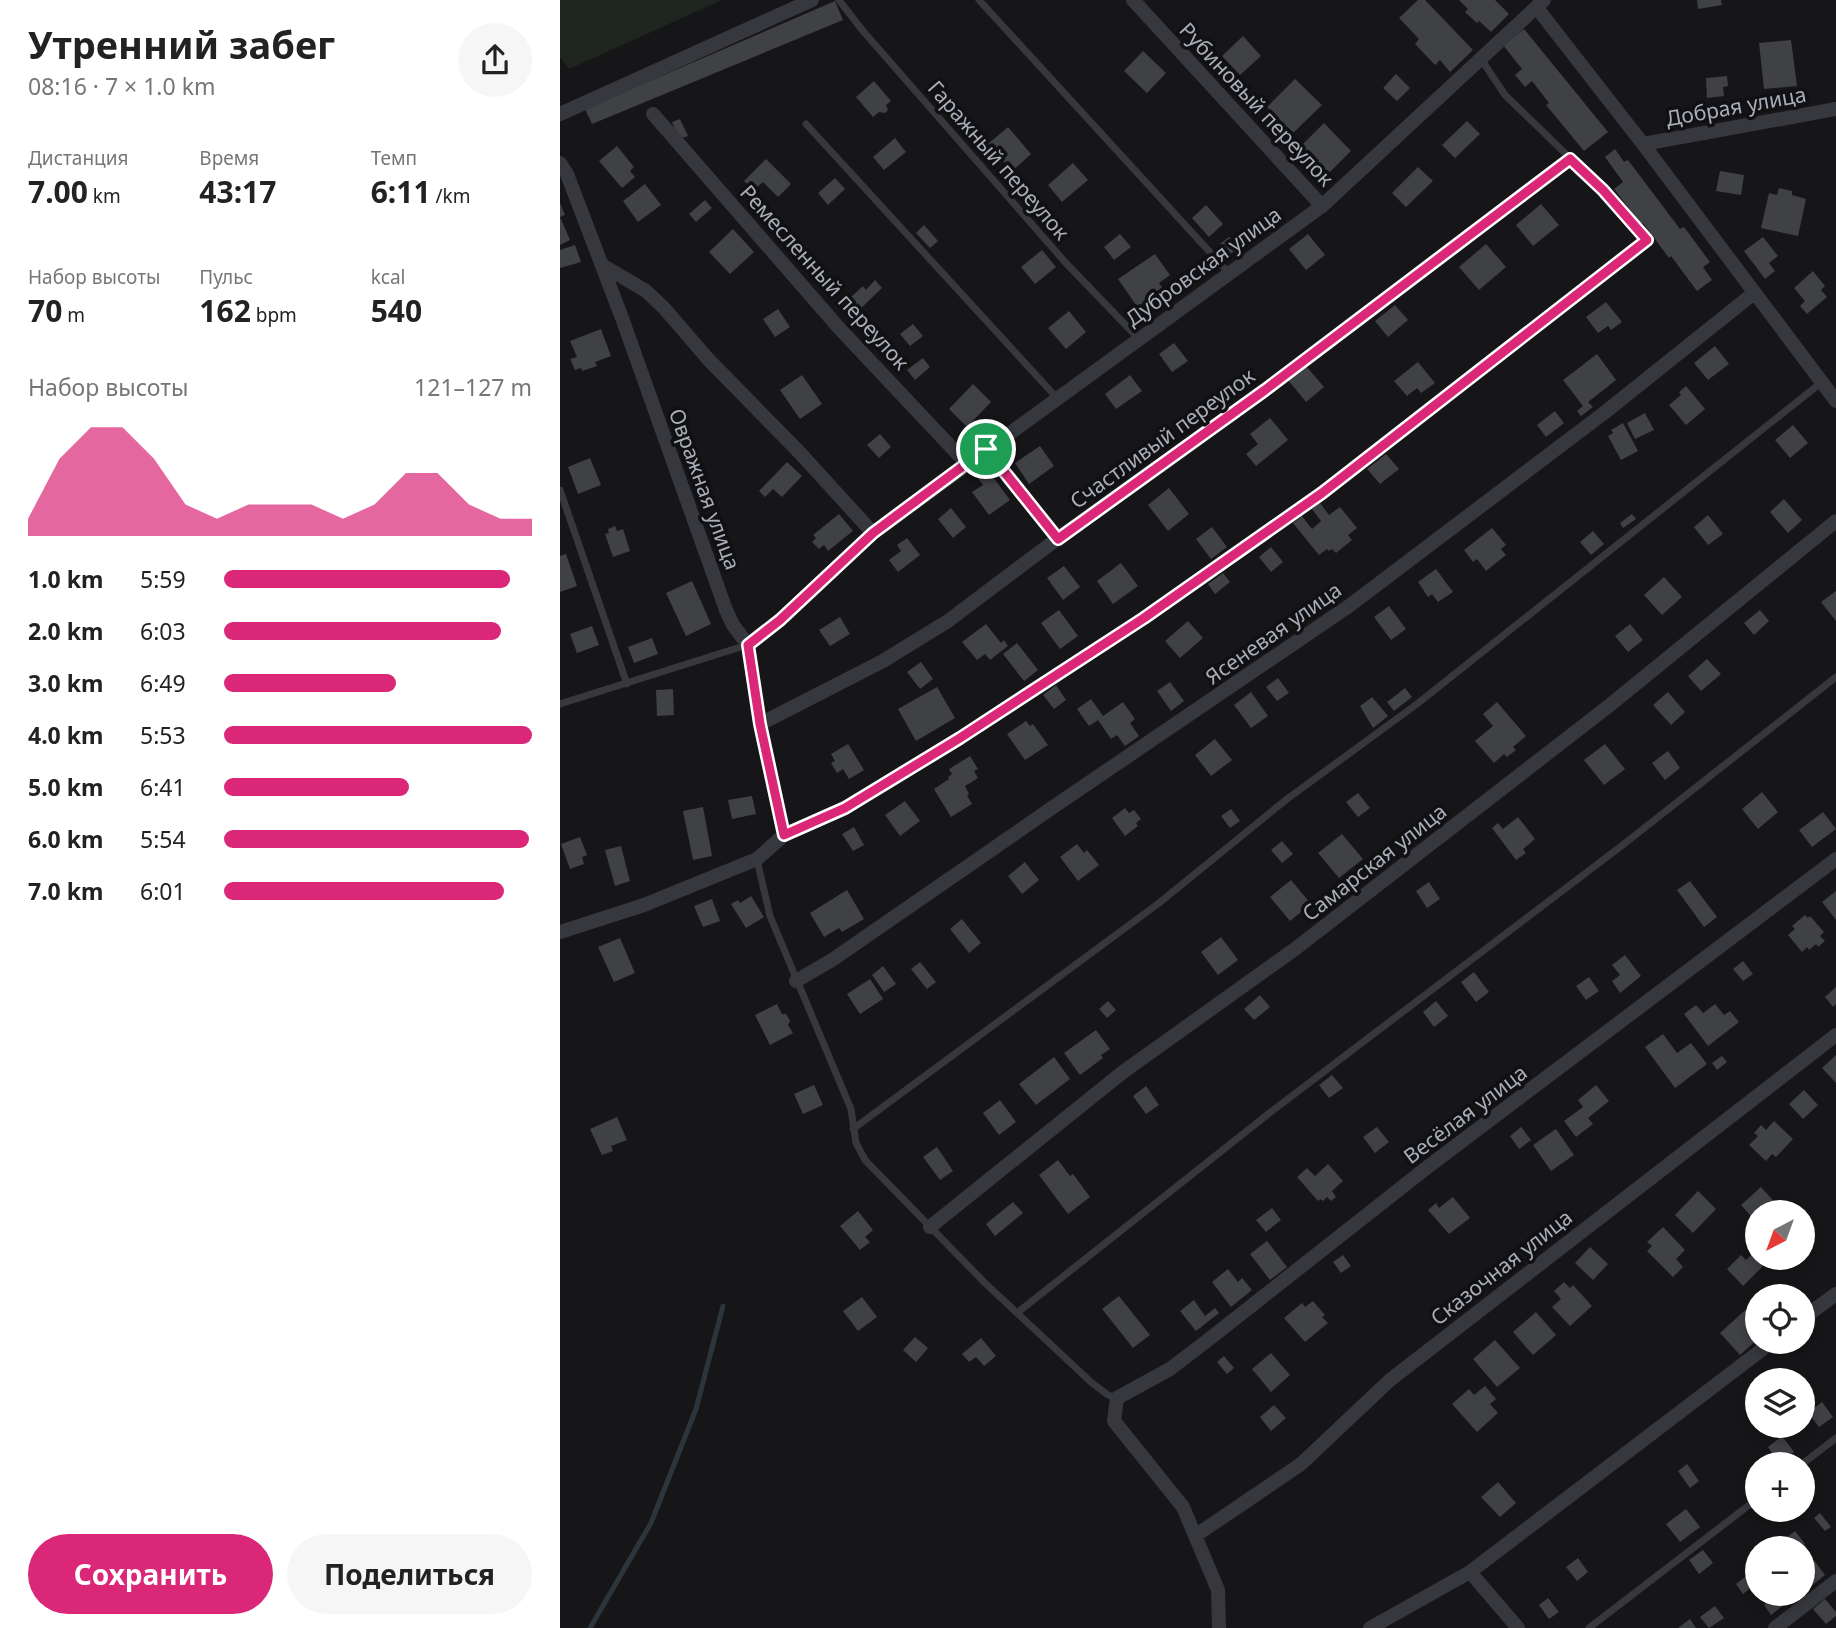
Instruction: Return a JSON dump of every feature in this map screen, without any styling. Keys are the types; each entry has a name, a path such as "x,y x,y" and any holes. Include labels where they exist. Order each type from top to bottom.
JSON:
{"street":[{"path":"560,114 812,0"},
{"name":"Рубиновый переулок","path":"1133,0 1322,206"},
{"path":"1537,3 1836,401"},
{"name":"Дубровская улица","path":"748,645 780,620 873,533 1322,206 1537,3"},
{"name":"Добрая улица","path":"1643,144 1836,109"},
{"name":"Ремесленный переулок","path":"653,114 839,328 968,465"},
{"name":"Счастливый переулок","path":"760,724 883,661 948,621 1265,390 1570,159"},
{"name":"Овражная улица","path":"560,163 567,174 602,265 726,610 748,645 760,724 784,835"},
{"path":"602,265 646,291 664,308 708,359 873,533"},
{"name":"Ясеневая улица","path":"796,981 832,960 1050,808 1349,606 1604,412 1754,293"},
{"name":"Самарская улица","path":"930,1227 1123,1072 1295,949 1568,738 1836,521"},
{"path":"560,932 643,905 757,859 784,835"},
{"name":"Весёлая улица","path":"1117,1398 1170,1368 1208,1340 1425,1169 1836,859"},
{"name":"Сказочная улица","path":"1195,1536 1301,1464 1390,1380 1836,1035"},
{"path":"1815,1309 1836,1294"},
{"path":"1370,1628 1470,1572 1756,1354"},
{"path":"1117,1398 1114,1421 1183,1507 1218,1590 1219,1628"},
{"path":"1470,1572 1518,1628"},
{"path":"1775,1628 1836,1581"}],"lane":[{"name":"Гаражный переулок","path":"839,0 1065,262 1138,338"},
{"path":"979,0 1229,273"},
{"path":"784,835 845,808 948,746 1144,618 1322,493 1647,240 1603,190 1505,95 1481,58"},
{"path":"806,124 1057,398"},
{"path":"853,1129 1159,903 1287,799 1417,704 1822,382"},
{"path":"986,449 1058,539"},
{"path":"560,490 627,684"},
{"path":"560,704 748,645"},
{"path":"1017,1313 1272,1111 1624,844 1836,677"},
{"path":"757,859 771,916 851,1109 856,1143 865,1160 1017,1313 1092,1383 1117,1398"},
{"path":"1815,1454 1836,1438"},
{"path":"1589,1628 1745,1508"}],"shaded area":[{"path":"560,0 722,0 569,69 560,57"}],"building":[{"path":"1418,0 1425,0 1473,50 1450,72 1440,60 1435,65 1415,44 1419,39 1399,18"},
{"path":"1459,0 1495,0 1509,14 1491,32 1465,12 1468,9"},
{"path":"1697,0 1721,0 1722,5 1698,9"},
{"path":"835,1 843,20 592,124 585,109"},
{"path":"1524,29 1608,132 1584,151 1546,105 1549,103 1532,81 1525,87 1515,75 1522,69 1503,45"},
{"path":"1243,36 1261,56 1240,75 1222,56"},
{"path":"1791,40 1797,86 1764,89 1759,43"},
{"path":"1143,51 1166,73 1147,93 1124,71"},
{"path":"1396,74 1410,88 1397,101 1383,88"},
{"path":"1727,76 1728,86 1723,87 1724,96 1707,98 1706,78"},
{"path":"1295,79 1322,105 1293,133 1267,107"},
{"path":"874,81 891,101 886,105 888,110 885,113 879,112 873,117 856,97"},
{"path":"680,119 688,136 679,139 672,122"},
{"path":"1467,121 1480,134 1455,158 1442,145"},
{"path":"1324,123 1351,151 1323,179 1296,151"},
{"path":"1008,127 1031,154 1012,171 988,144"},
{"path":"895,138 906,152 884,170 873,157"},
{"path":"617,146 634,167 630,171 635,177 622,188 599,161"},
{"path":"1615,149 1624,162 1628,160 1680,229 1684,227 1710,262 1703,267 1712,280 1697,291 1614,189 1623,182 1605,157"},
{"path":"766,159 791,184 778,197 763,182 754,190 744,181"},
{"path":"1073,163 1088,180 1062,202 1048,185"},
{"path":"1418,167 1433,181 1406,207 1392,193"},
{"path":"1720,171 1744,175 1741,195 1716,191"},
{"path":"835,178 845,189 828,205 818,193"},
{"path":"645,184 661,205 638,222 623,201"},
{"path":"1779,188 1792,191 1792,195 1806,199 1798,236 1761,228 1769,193 1777,195"},
{"path":"705,200 712,208 696,222 689,214"},
{"path":"560,203 565,215 560,217"},
{"path":"1541,204 1559,225 1533,246 1516,225"},
{"path":"1206,205 1223,224 1209,237 1192,218"},
{"path":"560,217 570,240 560,245"},
{"path":"924,225 938,241 930,248 916,233"},
{"path":"733,229 754,252 730,274 709,252"},
{"path":"1120,234 1131,247 1114,260 1104,247"},
{"path":"1308,234 1325,255 1306,270 1289,249"},
{"path":"1229,237 1238,248 1229,255 1220,244"},
{"path":"1763,237 1778,256 1769,263 1775,271 1765,279 1744,251"},
{"path":"1486,244 1506,267 1479,290 1459,267"},
{"path":"575,245 581,262 560,268 560,250"},
{"path":"1042,250 1056,267 1035,284 1021,267"},
{"path":"1155,254 1170,275 1159,283 1164,290 1138,308 1118,279"},
{"path":"1813,271 1825,286 1821,290 1827,297 1807,314 1800,306 1805,301 1794,288"},
{"path":"875,280 882,288 856,313 851,307 855,303 851,297 863,286 866,290"},
{"path":"1606,302 1622,322 1611,330 1608,326 1598,333 1586,317"},
{"path":"1395,305 1408,320 1388,337 1375,321"},
{"path":"778,309 790,327 775,337 763,319"},
{"path":"1069,311 1086,332 1066,349 1048,328"},
{"path":"913,324 923,336 910,346 900,334"},
{"path":"601,329 611,356 595,362 597,366 582,371 581,368 575,370 570,359 577,357 570,341"},
{"path":"1174,343 1188,361 1172,372 1159,354"},
{"path":"1715,346 1729,364 1708,380 1694,363"},
{"path":"1597,354 1616,380 1588,402 1593,407 1581,416 1577,411 1583,406 1563,380"},
{"path":"923,358 930,367 915,380 907,370"},
{"path":"1418,362 1435,383 1421,393 1417,388 1407,396 1394,381"},
{"path":"1306,366 1324,387 1306,402 1288,380"},
{"path":"802,375 822,404 800,419 780,390"},
{"path":"1130,375 1142,391 1116,409 1105,394"},
{"path":"973,384 991,402 967,427 949,409"},
{"path":"1686,386 1705,409 1686,425 1669,405 1681,395 1679,392"},
{"path":"1555,411 1564,423 1546,437 1537,425"},
{"path":"1645,413 1654,430 1635,439 1627,423"},
{"path":"1270,418 1288,440 1256,466 1246,454 1258,444 1250,434"},
{"path":"1623,423 1638,451 1621,460 1608,436 1613,433 1611,430"},
{"path":"1793,425 1808,443 1790,458 1775,440"},
{"path":"880,434 891,447 879,458 867,445"},
{"path":"1040,446 1054,466 1029,484 1015,463"},
{"path":"1386,454 1399,469 1380,484 1367,469"},
{"path":"590,458 601,485 578,494 568,467"},
{"path":"787,462 802,476 782,497 773,489 765,497 759,491"},
{"path":"987,469 1010,500 989,515 972,492 983,485 976,476"},
{"path":"1169,488 1189,514 1168,531 1148,505"},
{"path":"1784,499 1802,520 1788,533 1770,512"},
{"path":"1320,503 1329,515 1340,507 1357,528 1348,535 1352,540 1336,553 1327,549 1319,555 1293,523 1302,516 1312,529 1321,521 1312,509"},
{"path":"951,508 966,527 953,538 938,519"},
{"path":"839,514 853,531 828,551 824,545 819,549 812,542 816,538 813,535"},
{"path":"1632,514 1636,519 1623,528 1620,523"},
{"path":"1708,515 1723,534 1708,545 1694,527"},
{"path":"615,526 617,531 623,529 630,551 613,557 605,534"},
{"path":"1212,527 1227,547 1211,559 1196,539"},
{"path":"1492,528 1506,545 1501,549 1506,555 1486,571 1477,559 1473,562 1464,550"},
{"path":"1593,531 1604,544 1591,555 1580,542"},
{"path":"907,538 920,555 898,572 889,560 901,551 897,545"},
{"path":"1271,547 1283,562 1271,572 1259,557"},
{"path":"566,554 577,586 560,592 560,556"},
{"path":"1121,563 1138,586 1113,604 1097,581"},
{"path":"1064,566 1080,587 1063,600 1047,578"},
{"path":"1436,569 1453,592 1438,602 1432,594 1428,597 1418,582"},
{"path":"1223,573 1230,582 1215,594 1208,584"},
{"path":"1664,577 1682,597 1662,615 1644,595"},
{"path":"692,581 711,624 686,636 666,593"},
{"path":"1836,591 1836,621 1821,602"},
{"path":"1389,606 1406,629 1391,640 1374,617"},
{"path":"1059,610 1078,636 1060,649 1041,623"},
{"path":"1760,610 1769,621 1754,635 1744,623"},
{"path":"840,617 850,634 830,646 819,630"},
{"path":"1188,621 1203,638 1180,658 1165,641"},
{"path":"986,624 1001,643 1004,640 1008,646 990,660 985,654 977,660 962,642"},
{"path":"1630,624 1643,640 1628,652 1615,636"},
{"path":"592,626 599,645 577,653 570,634"},
{"path":"652,638 658,654 634,663 628,647"},
{"path":"1017,643 1038,670 1024,681 1003,654"},
{"path":"1707,659 1721,674 1701,691 1688,676"},
{"path":"921,662 933,679 920,689 907,672"},
{"path":"1278,678 1289,693 1277,701 1266,687"},
{"path":"1170,682 1184,701 1171,711 1157,691"},
{"path":"1056,685 1066,700 1054,709 1043,695"},
{"path":"937,687 955,718 916,741 898,709"},
{"path":"1405,688 1412,697 1394,711 1387,702"},
{"path":"673,689 674,715 657,716 656,690"},
{"path":"1251,692 1268,716 1251,728 1234,705"},
{"path":"1668,692 1685,712 1671,725 1653,705"},
{"path":"1372,697 1388,716 1373,728 1360,706"},
{"path":"1091,699 1103,716 1123,702 1135,719 1130,723 1139,736 1125,746 1117,735 1111,739 1098,720 1089,726 1077,709"},
{"path":"1497,702 1526,736 1513,747 1516,750 1507,757 1504,754 1494,763 1475,741 1493,726 1483,714"},
{"path":"1026,721 1030,726 1033,724 1048,745 1025,760 1007,734"},
{"path":"1215,739 1232,760 1211,776 1195,755"},
{"path":"848,744 864,770 849,779 843,769 837,773 831,763 835,761 831,754"},
{"path":"1605,744 1625,769 1604,785 1584,760"},
{"path":"1668,751 1680,768 1665,780 1652,763"},
{"path":"970,756 978,769 974,771 978,778 965,786 972,804 951,817 934,789 949,779 952,774 949,769"},
{"path":"1762,792 1778,812 1758,829 1742,809"},
{"path":"1358,793 1370,808 1358,817 1346,802"},
{"path":"752,796 756,814 732,819 728,800"},
{"path":"905,801 920,821 900,836 885,815"},
{"path":"703,807 712,856 693,860 683,811"},
{"path":"1125,808 1129,813 1134,810 1141,819 1136,823 1138,826 1125,836 1112,818"},
{"path":"1231,809 1240,821 1230,828 1221,816"},
{"path":"1823,812 1836,829 1812,847 1799,830"},
{"path":"1518,817 1535,839 1523,849 1526,853 1516,860 1492,828 1498,823 1503,829"},
{"path":"854,827 864,845 853,851 842,834"},
{"path":"1342,834 1363,859 1339,878 1318,853"},
{"path":"580,837 587,855 582,857 584,864 570,869 561,844"},
{"path":"1282,841 1293,854 1282,863 1271,850"},
{"path":"1077,844 1084,853 1087,850 1099,865 1078,881 1060,857"},
{"path":"621,846 630,881 615,886 605,850"},
{"path":"1025,862 1039,880 1022,894 1008,876"},
{"path":"1291,880 1311,904 1290,921 1270,897"},
{"path":"1690,881 1717,917 1704,927 1677,890"},
{"path":"1429,882 1440,899 1427,908 1416,891"},
{"path":"847,890 864,919 842,932 839,928 824,937 810,913"},
{"path":"1836,891 1836,920 1822,902"},
{"path":"751,896 764,917 746,928 731,904 738,900 740,903"},
{"path":"712,899 720,921 703,927 694,906"},
{"path":"1805,915 1808,918 1810,916 1824,932 1820,936 1825,941 1818,947 1816,944 1802,952 1788,935 1795,929 1792,926"},
{"path":"962,919 981,943 969,953 950,929"},
{"path":"1221,937 1238,960 1218,975 1201,952"},
{"path":"620,938 635,973 614,982 598,947"},
{"path":"1625,955 1641,976 1620,993 1612,981 1620,975 1612,965"},
{"path":"1743,961 1753,974 1743,981 1733,969"},
{"path":"920,962 936,982 927,989 911,969"},
{"path":"883,966 896,984 884,992 872,975"},
{"path":"1474,972 1489,992 1476,1002 1461,982"},
{"path":"1589,977 1599,991 1586,1000 1576,986"},
{"path":"870,979 883,999 860,1014 847,994"},
{"path":"1836,987 1836,1004 1833,1007 1825,997"},
{"path":"1260,995 1270,1007 1254,1020 1244,1009"},
{"path":"1108,1001 1116,1010 1107,1018 1099,1009"},
{"path":"1436,1001 1448,1016 1434,1027 1423,1012"},
{"path":"777,1004 782,1014 786,1014 790,1021 788,1025 793,1033 770,1045 755,1015"},
{"path":"1715,1004 1724,1015 1730,1011 1739,1022 1708,1046 1684,1014 1696,1005 1703,1013"},
{"path":"1096,1030 1110,1049 1101,1055 1103,1058 1080,1075 1064,1053"},
{"path":"1663,1034 1677,1053 1691,1043 1707,1064 1675,1088 1645,1047"},
{"path":"1836,1055 1836,1083 1822,1068"},
{"path":"1722,1056 1727,1062 1717,1070 1712,1063"},
{"path":"1054,1057 1070,1079 1036,1105 1019,1084"},
{"path":"1332,1075 1343,1088 1329,1098 1319,1085"},
{"path":"814,1085 823,1105 803,1114 794,1094"},
{"path":"1596,1085 1609,1101 1588,1118 1593,1124 1576,1137 1564,1121 1583,1107 1578,1100"},
{"path":"1146,1086 1159,1105 1146,1114 1133,1096"},
{"path":"1804,1090 1818,1105 1803,1119 1789,1104"},
{"path":"1000,1100 1016,1122 999,1135 983,1113"},
{"path":"617,1117 627,1140 611,1146 613,1151 602,1155 590,1129"},
{"path":"1774,1121 1793,1139 1776,1157 1772,1154 1766,1161 1749,1145 1758,1136 1754,1133 1761,1125 1766,1130"},
{"path":"1377,1127 1389,1142 1375,1153 1363,1137"},
{"path":"1521,1127 1531,1140 1519,1149 1510,1136"},
{"path":"1556,1129 1574,1155 1551,1171 1533,1145"},
{"path":"937,1147 953,1171 940,1180 923,1157"},
{"path":"1058,1160 1070,1176 1073,1174 1090,1197 1068,1214 1039,1175"},
{"path":"1328,1164 1343,1181 1332,1191 1336,1197 1331,1201 1327,1197 1318,1201 1297,1177 1307,1168 1315,1176"},
{"path":"1761,1187 1773,1200 1747,1200"},
{"path":"1698,1191 1716,1209 1693,1233 1675,1215"},
{"path":"1453,1197 1470,1218 1449,1234 1428,1210 1436,1203 1439,1208"},
{"path":"1013,1202 1023,1213 995,1236 986,1224"},
{"path":"1272,1208 1281,1220 1266,1232 1256,1220"},
{"path":"858,1211 873,1230 865,1237 870,1242 860,1250 840,1226"},
{"path":"1663,1227 1685,1250 1676,1259 1683,1267 1673,1277 1647,1251 1652,1246 1647,1242"},
{"path":"1267,1241 1287,1267 1270,1280 1250,1254"},
{"path":"1590,1247 1608,1264 1593,1280 1575,1263"},
{"path":"1343,1255 1351,1266 1341,1273 1333,1262"},
{"path":"1741,1255 1745,1259 1745,1270 1759,1270 1743,1286 1727,1269"},
{"path":"1228,1269 1238,1282 1242,1278 1252,1290 1231,1307 1212,1282"},
{"path":"1564,1282 1570,1288 1573,1285 1592,1306 1570,1326 1552,1307 1561,1299 1554,1291"},
{"path":"1119,1296 1150,1335 1133,1348 1102,1309"},
{"path":"862,1297 877,1317 858,1331 843,1311"},
{"path":"1194,1300 1205,1316 1215,1308 1219,1313 1196,1331 1180,1311"},
{"path":"1313,1301 1328,1323 1305,1342 1284,1318 1302,1303 1305,1307"},
{"path":"1745,1310 1745,1351 1740,1355 1720,1333"},
{"path":"1536,1312 1556,1335 1533,1355 1513,1332"},
{"path":"915,1337 928,1348 916,1362 903,1350"},
{"path":"981,1338 996,1356 984,1366 976,1357 969,1362 962,1354"},
{"path":"1495,1340 1520,1368 1497,1387 1473,1359"},
{"path":"1271,1353 1290,1375 1271,1392 1252,1369"},
{"path":"1224,1356 1234,1368 1227,1374 1217,1362"},
{"path":"1485,1386 1496,1399 1490,1404 1498,1413 1477,1432 1452,1404 1469,1389 1474,1395"},
{"path":"1822,1402 1833,1417 1819,1427 1815,1422 1815,1408"},
{"path":"1274,1405 1286,1418 1271,1431 1260,1417"},
{"path":"1784,1438 1794,1452 1771,1452 1768,1447"},
{"path":"1687,1464 1699,1481 1690,1488 1678,1471"},
{"path":"1498,1482 1516,1503 1500,1517 1481,1497"},
{"path":"1686,1509 1700,1527 1680,1542 1666,1524"},
{"path":"1820,1513 1831,1527 1825,1531 1815,1517"},
{"path":"1703,1550 1713,1563 1699,1574 1689,1560"},
{"path":"1578,1558 1588,1572 1577,1581 1566,1567"},
{"path":"1815,1561 1825,1575 1815,1583"},
{"path":"1745,1577 1745,1592 1743,1594 1736,1584"},
{"path":"1548,1598 1559,1612 1549,1619 1539,1605"},
{"path":"1825,1599 1836,1612 1836,1616 1826,1624 1813,1609"},
{"path":"1715,1606 1724,1618 1709,1628 1700,1617"},
{"path":"1765,1606 1782,1606 1771,1615"},
{"path":"1690,1619 1696,1628 1678,1628"}],"waterway":[{"path":"590,1628 651,1523 696,1409 723,1306"}],"route":[{"path":"1570,159 1603,190 1647,240 1322,493 1144,618 960,738 845,808 784,835 760,724 748,645 780,620 873,533 968,465 986,449 1058,539 1265,390 1570,159"}]}
